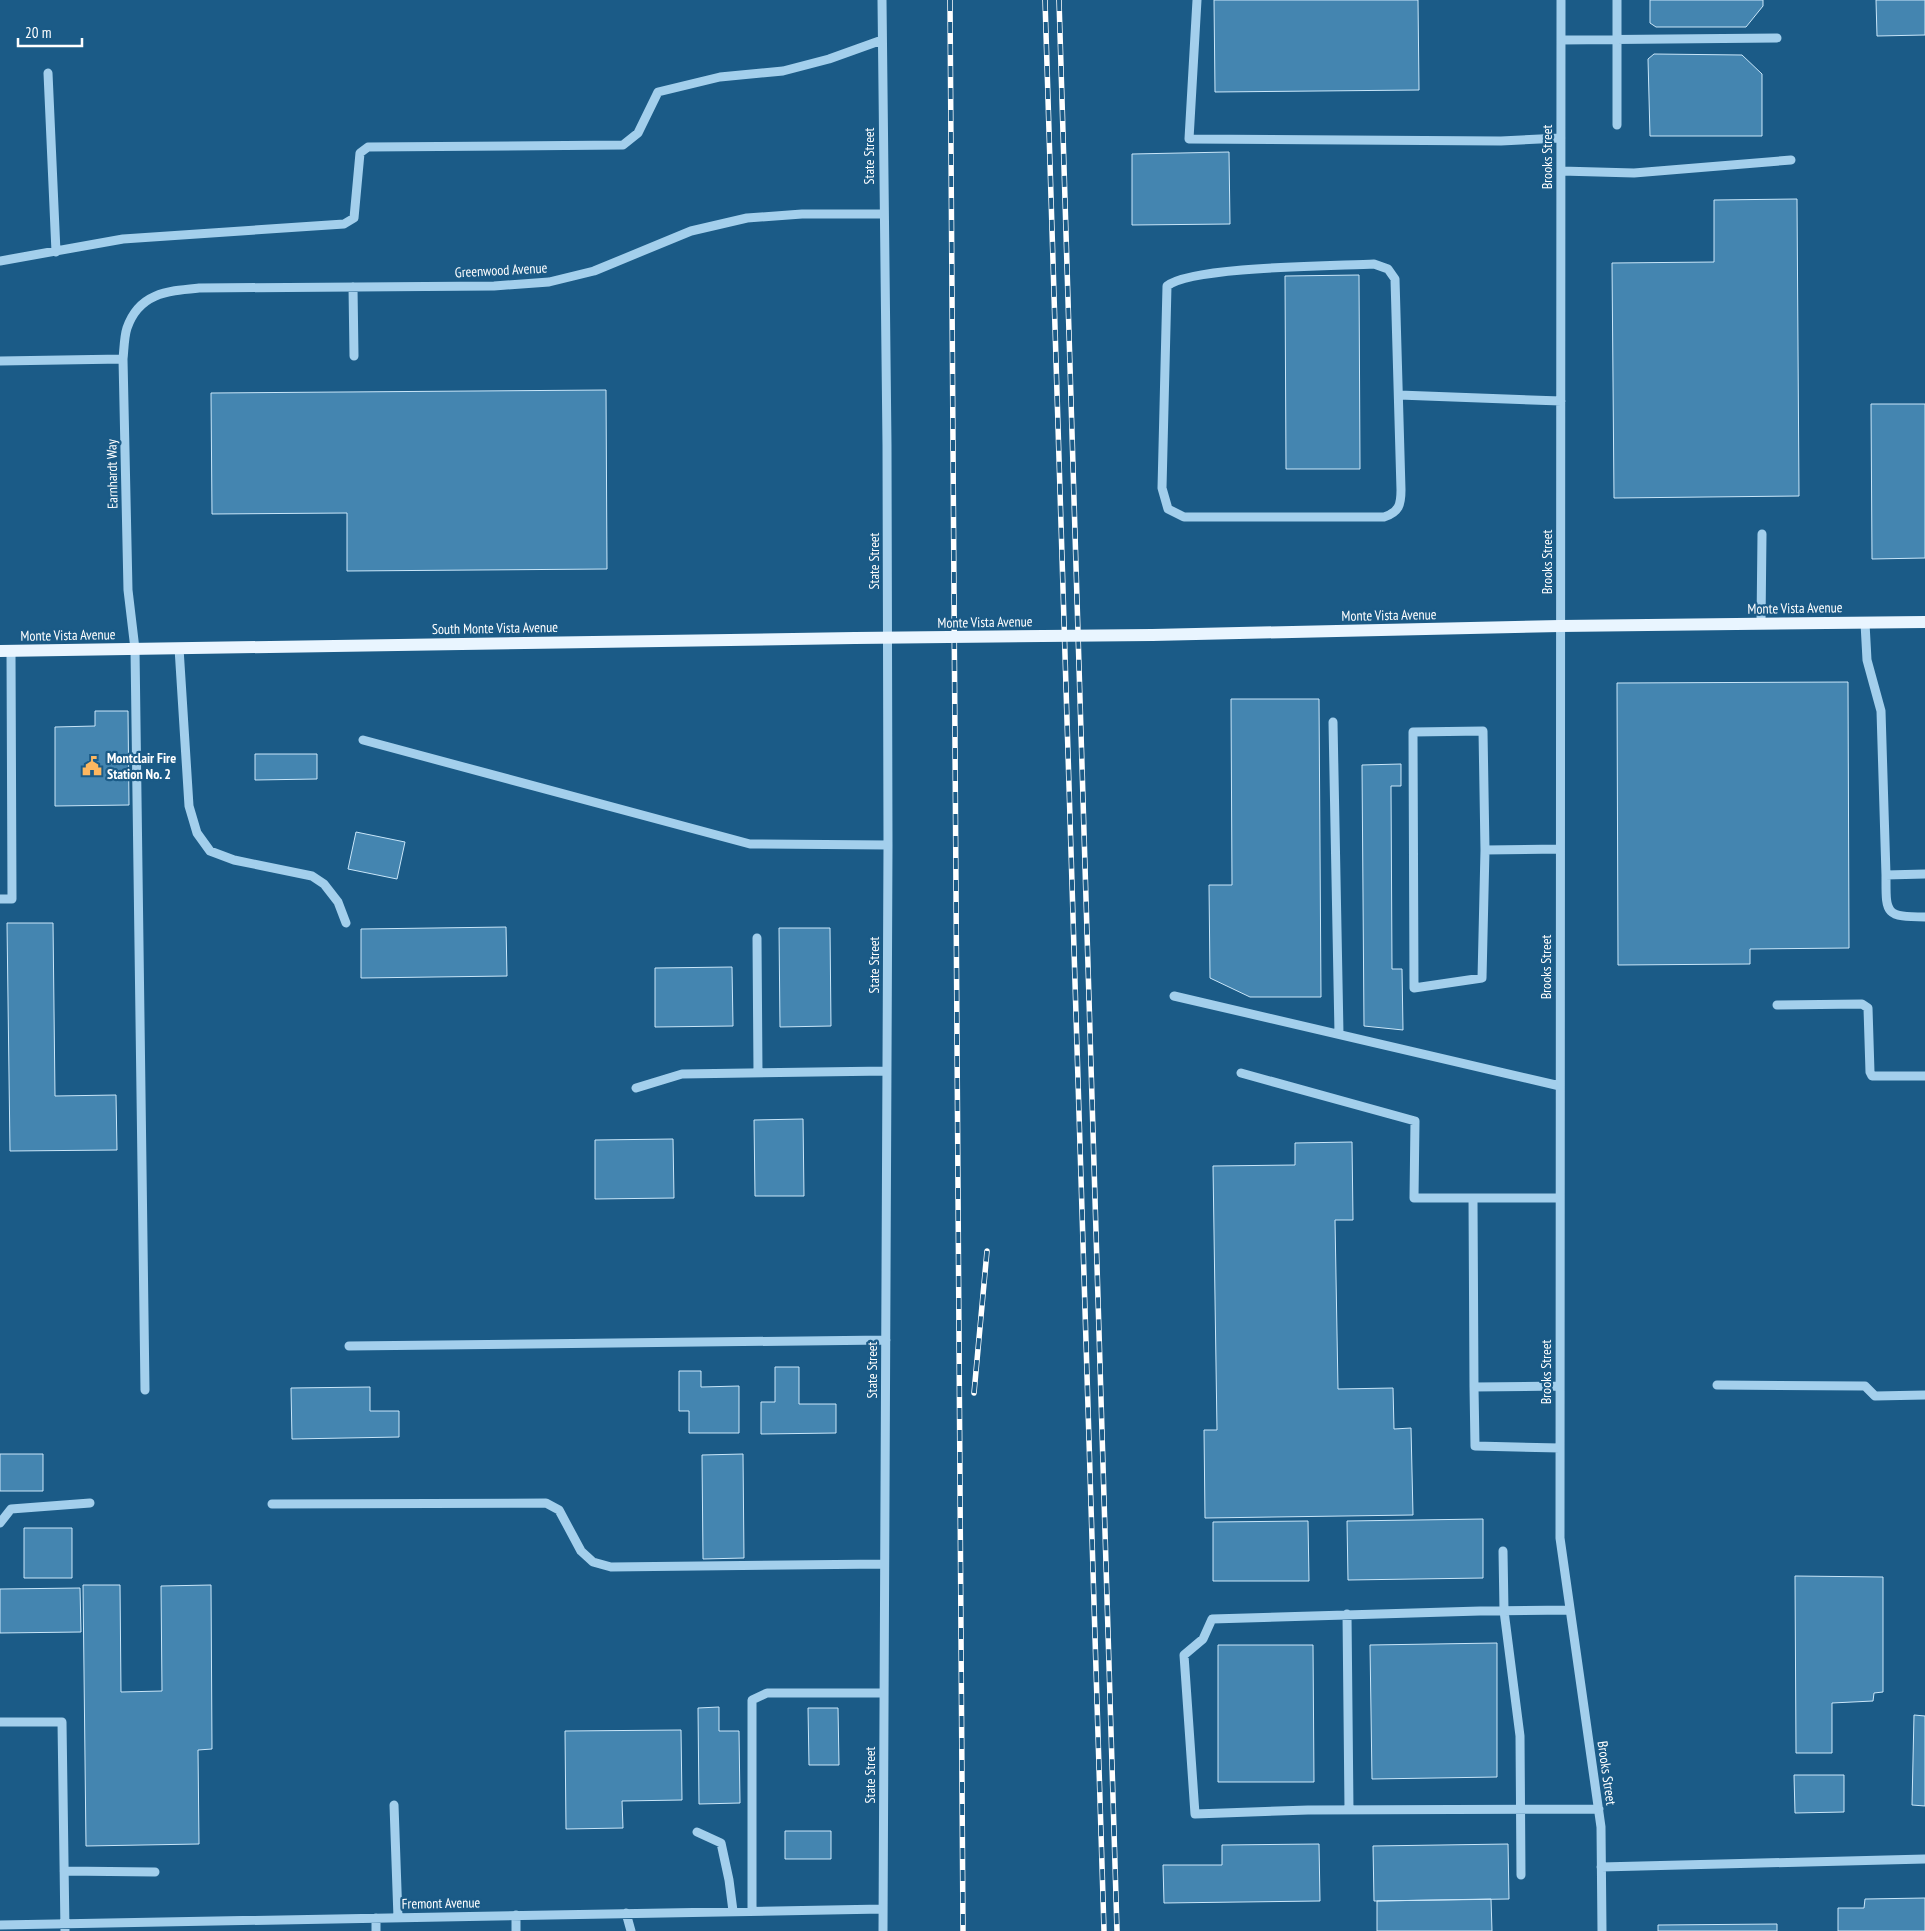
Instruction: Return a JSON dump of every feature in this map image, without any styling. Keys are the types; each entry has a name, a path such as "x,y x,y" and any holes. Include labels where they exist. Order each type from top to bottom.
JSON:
{"main road":[{"name":"Monte Vista Avenue","path":"855,638 1925,622"},
{"name":"South Monte Vista Avenue","path":"136,649 855,638"},
{"name":"Monte Vista Avenue","path":"5,651 136,649"}],"street":[{"name":"State Street","path":"882,0 887,445 888,845 883,1931"},
{"path":"1197,0 1189,139 1501,141 1561,138"},
{"name":"Brooks Street","path":"1561,0 1560,1538 1599,1809 1602,1867 1602,1931"},
{"path":"1617,126 1618,0"},
{"path":"1561,40 1777,38"},
{"path":"0,261 123,239 344,224 354,218 360,153 368,147 623,145 638,133 658,92 720,77 783,71 829,59 882,40"},
{"path":"48,73 56,252"},
{"path":"1561,171 1634,173 1791,160"},
{"name":"Greenwood Avenue","path":"142,302 167,291 199,288 494,286 549,282 594,271 691,231 747,218 802,214 883,214"},
{"path":"1374,264 1382,266 1393,274 1395,279 1399,395 1401,504 1395,514 1384,518 1210,518 1184,517 1168,509 1162,488 1165,314 1167,286 1172,282 1223,272 1374,264"},
{"path":"353,287 354,356"},
{"name":"Earnhardt Way","path":"142,302 127,328 123,359 128,590 136,649 145,1390"},
{"path":"0,361 123,359"},
{"path":"1399,395 1561,401"},
{"path":"1761,624 1762,534"},
{"path":"1865,623 1867,660 1881,710 1886,903 1889,911 1897,916 1925,917"},
{"path":"179,648 188,806 197,832 210,851 234,860 312,876 324,884 338,902 346,923"},
{"path":"0,899 12,899 5,651"},
{"path":"1333,722 1339,1034"},
{"path":"1483,731 1485,850 1482,978 1414,988 1413,732 1483,731"},
{"path":"362,740 750,844 888,845"},
{"path":"1485,850 1560,849"},
{"path":"1886,875 1925,874"},
{"path":"757,938 758,1073"},
{"path":"1174,996 1560,1086"},
{"path":"1777,1005 1862,1004 1868,1008 1870,1072 1872,1076 1925,1076"},
{"path":"636,1088 682,1074 887,1071"},
{"path":"1240,1073 1414,1121 1414,1198 1560,1198"},
{"path":"1473,1198 1475,1446 1560,1448"},
{"path":"349,1346 886,1340"},
{"path":"1717,1384 1866,1386 1875,1396 1925,1395"},
{"path":"1474,1387 1560,1386"},
{"path":"0,1523 11,1509 90,1503"},
{"path":"272,1504 546,1503 559,1510 581,1551 593,1562 611,1567 884,1564"},
{"path":"1503,1551 1504,1611 1520,1736 1521,1875"},
{"path":"1570,1610 1347,1614 1212,1619 1203,1639 1184,1655 1195,1814 1349,1810 1599,1809"},
{"path":"1347,1614 1349,1810"},
{"path":"752,1911 752,1700 767,1693 884,1694"},
{"path":"0,1722 62,1722 65,1927"},
{"path":"394,1806 398,1918"},
{"path":"698,1832 721,1843 730,1880 733,1911"},
{"path":"1602,1867 1925,1859"},
{"path":"64,1871 155,1872"},
{"name":"Fremont Avenue","path":"0,1925 65,1927 376,1918 883,1909"},
{"path":"626,1914 631,1931"},
{"path":"516,1916 516,1931"},
{"path":"376,1918 376,1931"}],"building":[{"path":"1214,0 1418,0 1419,90 1215,92"},
{"path":"1650,0 1763,0 1763,6 1746,27 1656,27 1650,23"},
{"path":"1876,0 1925,0 1925,35 1877,36"},
{"path":"1654,54 1742,55 1762,74 1762,136 1650,136 1648,59"},
{"path":"1229,152 1230,224 1132,225 1132,154"},
{"path":"1797,199 1799,496 1614,498 1612,263 1714,262 1714,200"},
{"path":"1359,275 1360,469 1286,469 1285,276"},
{"path":"606,390 607,569 347,571 347,513 212,514 211,393"},
{"path":"1871,404 1925,404 1925,558 1872,559"},
{"path":"1848,682 1849,948 1750,949 1750,964 1618,965 1617,683"},
{"path":"1231,699 1319,699 1321,997 1250,997 1210,978 1209,885 1232,885"},
{"name":"Montclair Fire Station No. 2","path":"95,711 128,711 129,805 55,806 55,727 95,726"},
{"path":"255,754 317,754 317,779 255,780"},
{"path":"1401,764 1401,786 1391,786 1392,969 1402,969 1403,1030 1364,1026 1362,765"},
{"path":"356,832 405,842 397,879 348,869"},
{"path":"7,923 53,923 55,1096 116,1095 117,1150 10,1151"},
{"path":"506,927 507,976 361,978 361,929"},
{"path":"779,928 830,928 831,1026 780,1027"},
{"path":"732,967 733,1026 655,1027 655,968"},
{"path":"803,1119 804,1196 755,1196 754,1120"},
{"path":"673,1139 674,1198 595,1199 595,1140"},
{"path":"1352,1142 1353,1220 1335,1220 1338,1389 1393,1388 1394,1429 1411,1428 1413,1515 1205,1518 1204,1430 1217,1430 1213,1166 1295,1165 1295,1143"},
{"path":"775,1367 799,1367 799,1404 836,1404 836,1433 761,1434 761,1402 775,1402"},
{"path":"679,1371 701,1371 701,1387 739,1386 739,1433 689,1433 689,1411 679,1411"},
{"path":"370,1387 370,1411 399,1411 399,1437 292,1439 291,1388"},
{"path":"0,1454 43,1454 43,1491 0,1491"},
{"path":"743,1454 744,1558 703,1559 702,1455"},
{"path":"1483,1519 1483,1578 1348,1580 1347,1521"},
{"path":"1308,1521 1309,1581 1213,1581 1213,1522"},
{"path":"24,1528 72,1528 72,1578 24,1578"},
{"path":"1795,1576 1883,1577 1883,1692 1874,1693 1873,1701 1832,1703 1832,1753 1796,1753"},
{"path":"83,1585 120,1585 121,1692 162,1691 161,1586 211,1585 212,1749 198,1750 199,1844 86,1846"},
{"path":"80,1588 81,1632 0,1633 0,1589"},
{"path":"1497,1643 1497,1777 1372,1779 1370,1645"},
{"path":"1218,1645 1313,1645 1314,1782 1218,1782"},
{"path":"719,1707 719,1731 739,1731 740,1803 699,1804 698,1708"},
{"path":"808,1708 838,1708 839,1765 809,1765"},
{"path":"1914,1715 1925,1716 1925,1806 1912,1805"},
{"path":"681,1730 682,1800 622,1801 623,1828 566,1829 565,1731"},
{"path":"1794,1775 1844,1775 1844,1812 1795,1813"},
{"path":"785,1831 831,1831 831,1859 785,1859"},
{"path":"1319,1844 1320,1901 1164,1903 1163,1865 1222,1865 1222,1845"},
{"path":"1508,1844 1509,1899 1374,1901 1373,1846"},
{"path":"1925,1898 1925,1931 1838,1931 1838,1908 1864,1908 1865,1899"},
{"path":"1491,1899 1492,1931 1377,1931 1377,1901"},
{"path":"1777,1924 1777,1931 1658,1931 1658,1925"}],"railway":[{"path":"950,0 963,1931"},
{"path":"1045,0 1104,1931"},
{"path":"1059,0 1117,1931"},
{"path":"974,1393 987,1251"}],"place":[{"name":"Montclair Fire Station No. 2","path":"92,766"}]}
